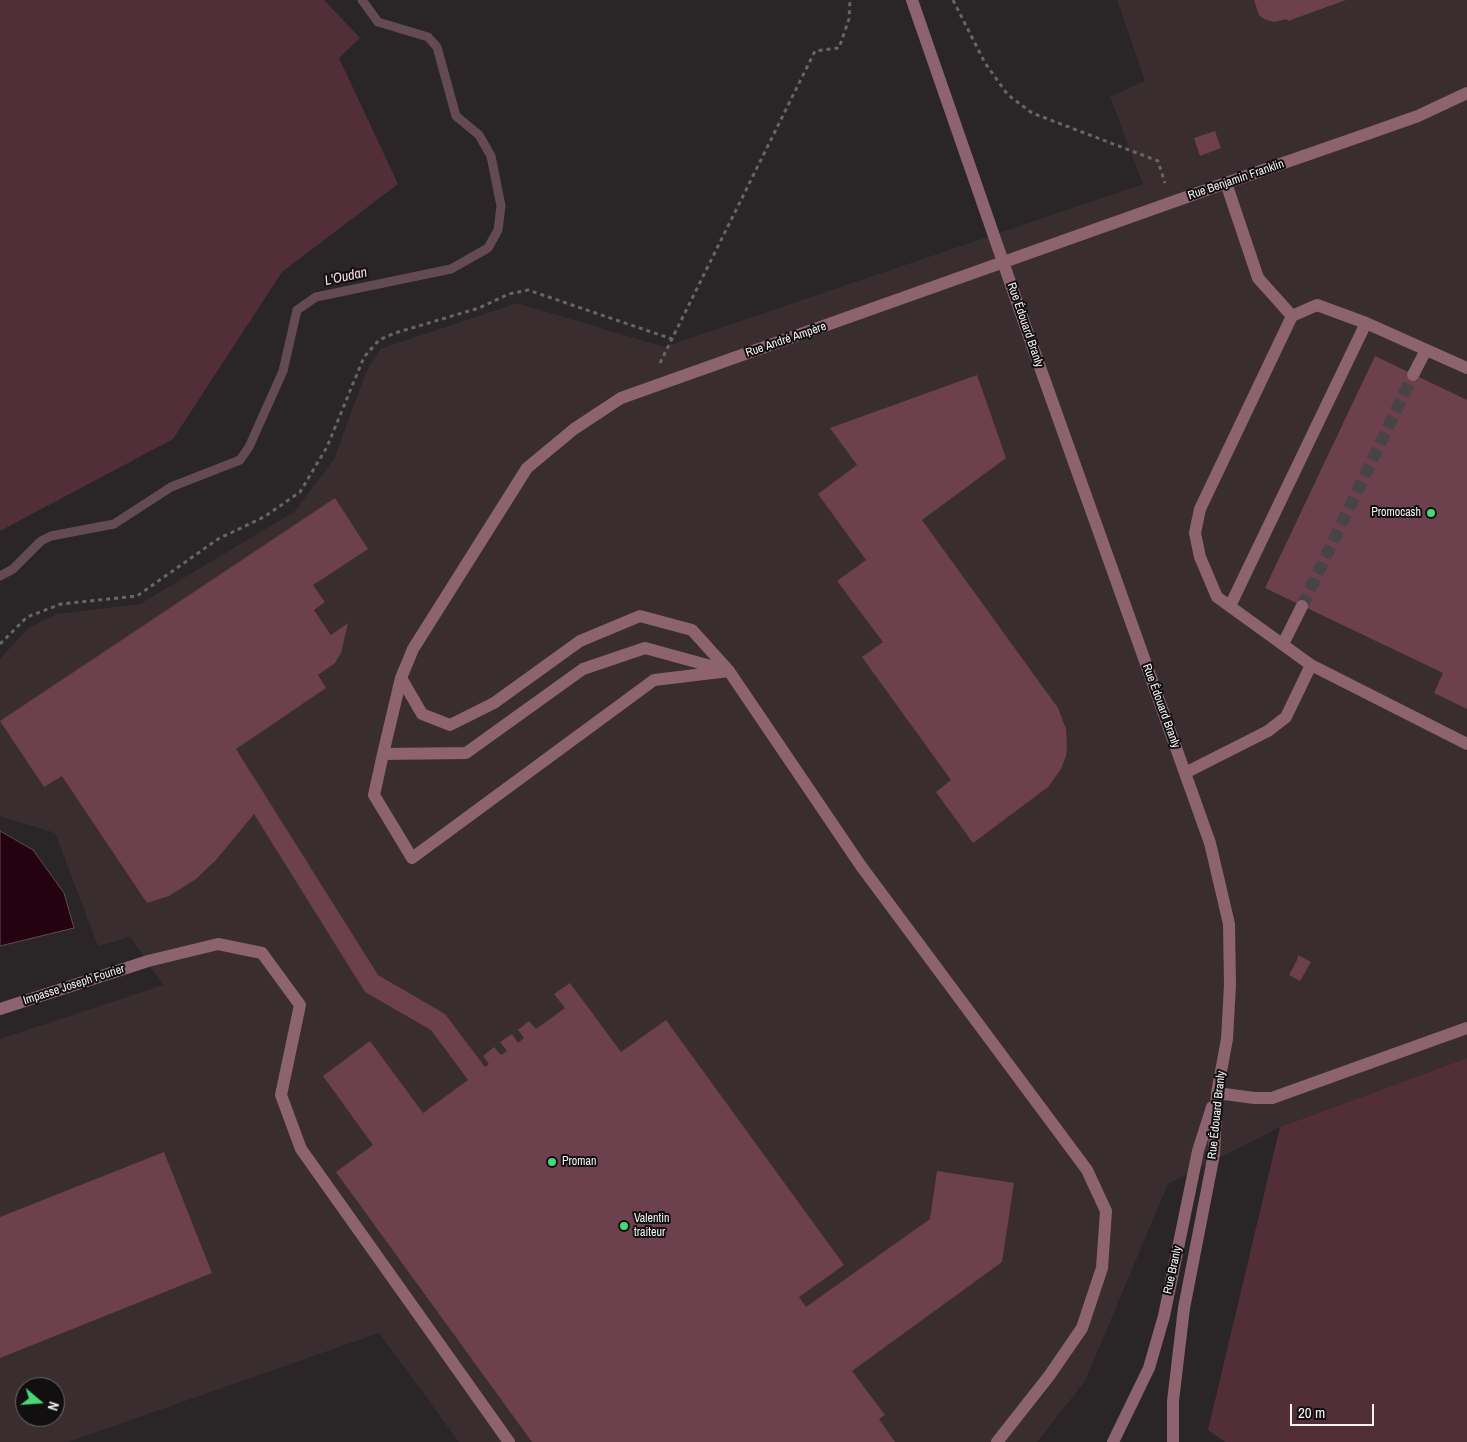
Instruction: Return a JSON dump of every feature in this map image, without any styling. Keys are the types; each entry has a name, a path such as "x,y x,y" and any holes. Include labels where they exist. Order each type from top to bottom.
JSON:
{"street":[{"name":"Rue Édouard Branly","path":"912,0 1026,328 1210,843 1229,924 1230,985 1227,1038 1217,1093 1214,1154 1184,1308 1173,1401 1173,1441"},
{"name":"Rue Benjamin Franklin","path":"1004,262 1418,116 1467,93"},
{"path":"1226,183 1258,278 1292,316"},
{"name":"Rue André Ampère","path":"729,671 654,680 412,858 374,795 401,678 413,649 527,468 574,429 622,398 1004,262"},
{"path":"1467,368 1366,323 1317,304 1292,316 1200,509 1195,533 1200,557 1217,597 1310,665 1467,744"},
{"path":"1230,606 1366,323"},
{"path":"1413,374 1426,350"},
{"path":"1283,644 1302,606"},
{"path":"401,678 422,714 450,724 494,703 580,641 640,616 692,630 729,671 862,866 1087,1170 1106,1211 1102,1268 1082,1328 1049,1376 997,1442"},
{"path":"383,754 466,753 584,669 645,648 729,671"},
{"path":"1185,773 1268,731 1286,717 1310,665"},
{"name":"Impasse Joseph Fourier","path":"0,1009 148,961 218,944 262,953 300,1006 281,1095 301,1149 509,1442"},
{"path":"1217,1093 1254,1098 1272,1098 1467,1028"},
{"name":"Rue Branly","path":"1113,1442 1149,1368 1164,1316 1198,1150 1217,1093"}],"path":[{"path":"647,389 815,51 839,48 849,19 850,0"},
{"path":"953,0 985,63 1008,95 1032,113 1158,161 1172,202"},
{"path":"0,644 27,618 61,604 137,596 218,539 264,517 300,492 327,447 364,358 379,340 395,333 479,308 509,294 528,290 672,339"}],"shaded area":[{"path":"0,0 324,0 360,38 339,58 398,184 282,272 173,439 0,531"},
{"path":"1117,0 1467,0 1467,1058 1280,1127 1168,1184 1085,1381 1037,1442 459,1442 379,1333 68,1442 0,1442 0,1039 163,985 130,937 98,946 55,833 0,816 0,659 28,628 57,614 140,604 294,512 334,459 366,372 380,349 517,303 664,347 1143,184 1110,97 1145,81"},
{"path":"0,831 33,850 64,893 74,928 0,946"},
{"path":"1467,1058 1467,1442 1225,1442 1208,1430 1280,1127"}],"building":[{"path":"1254,0 1346,0 1288,21 1287,19 1274,22 1264,19 1259,15"},
{"path":"1215,131 1221,148 1200,156 1194,138"},
{"path":"1375,356 1467,400 1467,709 1434,693 1443,673 1265,588"},
{"path":"977,375 1006,458 922,520 1058,708 1066,729 1067,747 1061,769 1048,787 973,843 936,792 951,780 862,657 883,642 837,581 866,560 818,494 857,465 830,428"},
{"path":"335,498 368,549 313,585 325,602 314,610 331,635 348,623 341,653 335,663 318,675 326,688 236,749 378,975 445,1014 485,1067 489,1064 483,1056 494,1047 501,1055 507,1051 500,1042 512,1034 518,1043 524,1038 518,1030 529,1021 536,1029 565,1008 554,994 570,983 621,1052 666,1020 844,1265 799,1297 806,1307 930,1219 937,1171 1014,1183 1002,1262 852,1371 885,1415 879,1419 895,1442 532,1442 336,1172 373,1145 323,1076 370,1041 423,1113 468,1080 431,1030 365,992 254,814 216,860 196,879 169,896 147,903 62,776 44,787 0,721"},
{"path":"1298,955 1311,962 1300,981 1289,975"},
{"path":"164,1152 212,1273 0,1358 0,1217"}],"waterway":[{"name":"L'Oudan","path":"0,576 13,569 41,541 51,536 114,524 171,487 240,460 249,447 283,371 297,310 316,297 451,269 488,248 498,230 501,206 491,156 479,135 456,116 437,47 428,37 378,22 362,0"}],"tunnel":[{"path":"1302,606 1413,375"}],"place":[{"name":"Promocash","path":"1431,513"},
{"name":"Proman","path":"552,1162"},
{"name":"Valentin traiteur","path":"624,1226"}]}
